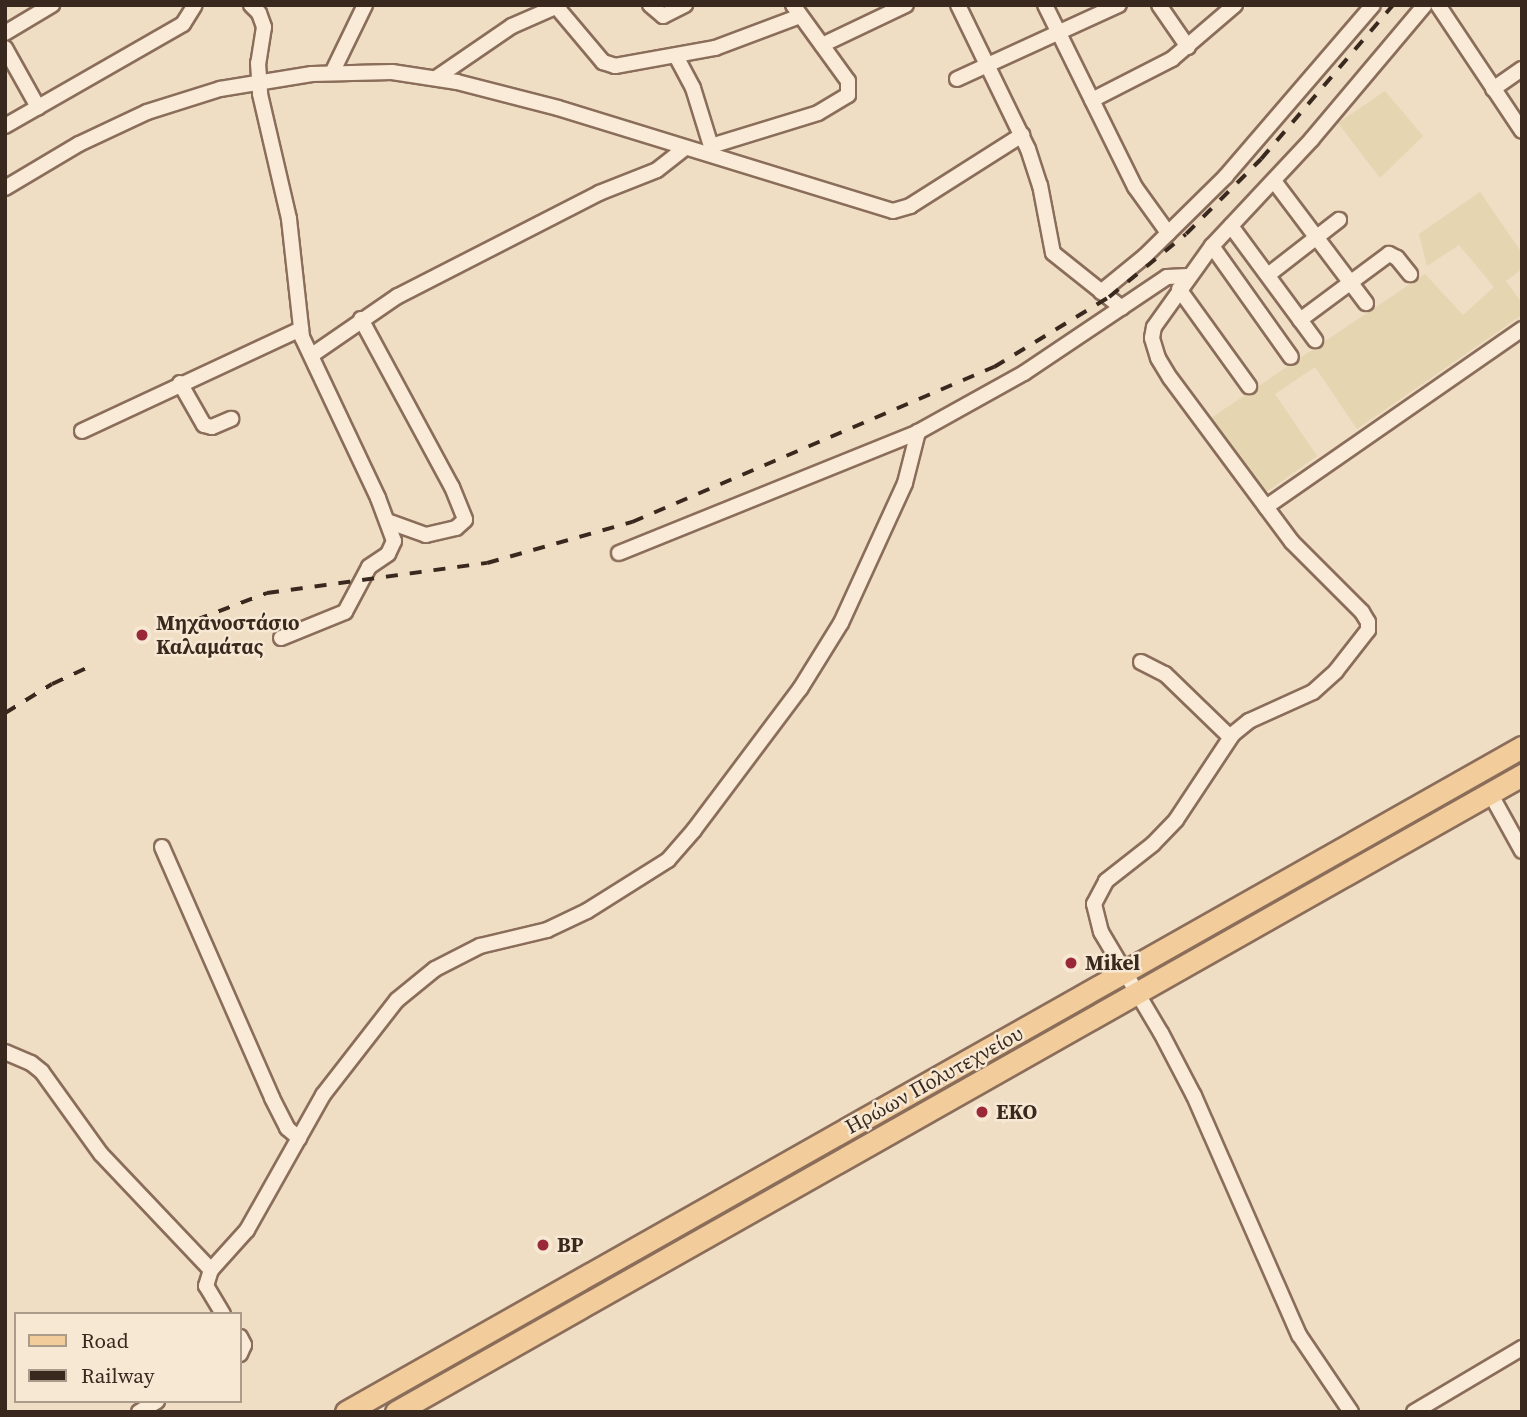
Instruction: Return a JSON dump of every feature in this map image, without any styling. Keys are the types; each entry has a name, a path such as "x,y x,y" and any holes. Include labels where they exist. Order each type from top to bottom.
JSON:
{"main road":[{"name":"Ηρώων Πολυτεχνείου","path":"346,1412 1522,747"},
{"name":"Ηρώων Πολυτεχνείου","path":"396,1412 1522,775"}],"street":[{"path":"5,33 52,5"},
{"path":"5,126 183,24 190,18 195,5"},
{"path":"251,5 259,13 264,27 258,82 292,233 300,329 394,538 393,547 385,558 369,567 345,612 281,638"},
{"path":"332,73 365,5"},
{"path":"650,5 663,16 685,5"},
{"path":"822,45 906,5"},
{"path":"958,5 1022,135 1040,185 1052,253 1122,308"},
{"path":"1045,5 1135,187 1168,233"},
{"path":"957,79 1119,5"},
{"path":"1159,5 1188,47"},
{"path":"1092,100 1150,72 1188,47 1235,5"},
{"path":"1101,292 1168,233 1235,166 1373,5"},
{"path":"1351,1412 1299,1335 1194,1096 1097,925 1094,904 1098,892 1113,874 1170,827 1230,737 1249,721 1313,692 1336,671 1368,631 1368,622 1362,612 1292,542 1266,507 1158,358 1152,338 1154,327 1212,246 1274,181 1425,5"},
{"path":"1438,5 1522,131"},
{"path":"436,78 512,26 557,6 609,65 715,48 796,11 849,83 850,92 842,102 818,113 710,150"},
{"path":"5,48 38,107"},
{"path":"676,56 691,82 710,150"},
{"path":"1493,89 1522,69"},
{"path":"5,188 79,144 146,112 209,92 258,82 332,73 376,72 436,78 537,101 685,148 710,150 879,209 898,211 1022,135"},
{"path":"312,355 361,319 418,285 522,235 599,193 657,170 685,148"},
{"path":"1274,181 1366,303"},
{"path":"1268,275 1339,220"},
{"path":"1231,226 1315,340"},
{"path":"1212,246 1291,357"},
{"path":"1300,320 1389,254 1397,258 1409,274"},
{"path":"619,553 918,432 1002,387 1167,277 1183,283 1250,386"},
{"path":"361,319 452,486 465,520 456,528 426,536 387,521"},
{"path":"82,431 300,329"},
{"path":"1266,507 1522,329"},
{"path":"180,383 204,425 212,427 231,419"},
{"path":"222,1312 206,1286 211,1270 247,1230 331,1083 413,985 450,961 493,941 564,923 673,856 800,689 841,623 905,482 918,432"},
{"path":"1141,662 1165,674 1230,737"},
{"path":"1490,793 1522,851"},
{"path":"162,847 272,1098 290,1131 299,1139"},
{"path":"5,1052 31,1063 42,1072 101,1154 146,1198 211,1270"},
{"path":"1414,1412 1522,1348"},
{"path":"139,1412 155,1403"}],"shaded area":[{"path":"1385,91 1423,136 1380,178 1338,123"},
{"path":"1480,192 1522,253 1522,269 1506,281 1522,303 1522,315 1357,429 1315,367 1275,394 1317,456 1265,493 1211,418 1425,274 1463,315 1494,287 1459,245 1427,266 1419,234"}],"railway":[{"path":"196,620 267,593 487,563 632,522 994,367 1109,297 1186,234 1261,159 1393,5"},
{"path":"5,713 52,684 93,665"}],"place":[{"name":"Μηχανοστάσιο Καλαμάτας","path":"142,635"},
{"name":"Mikel","path":"1071,963"},
{"name":"EKO","path":"982,1112"},
{"name":"BP","path":"543,1245"}]}
